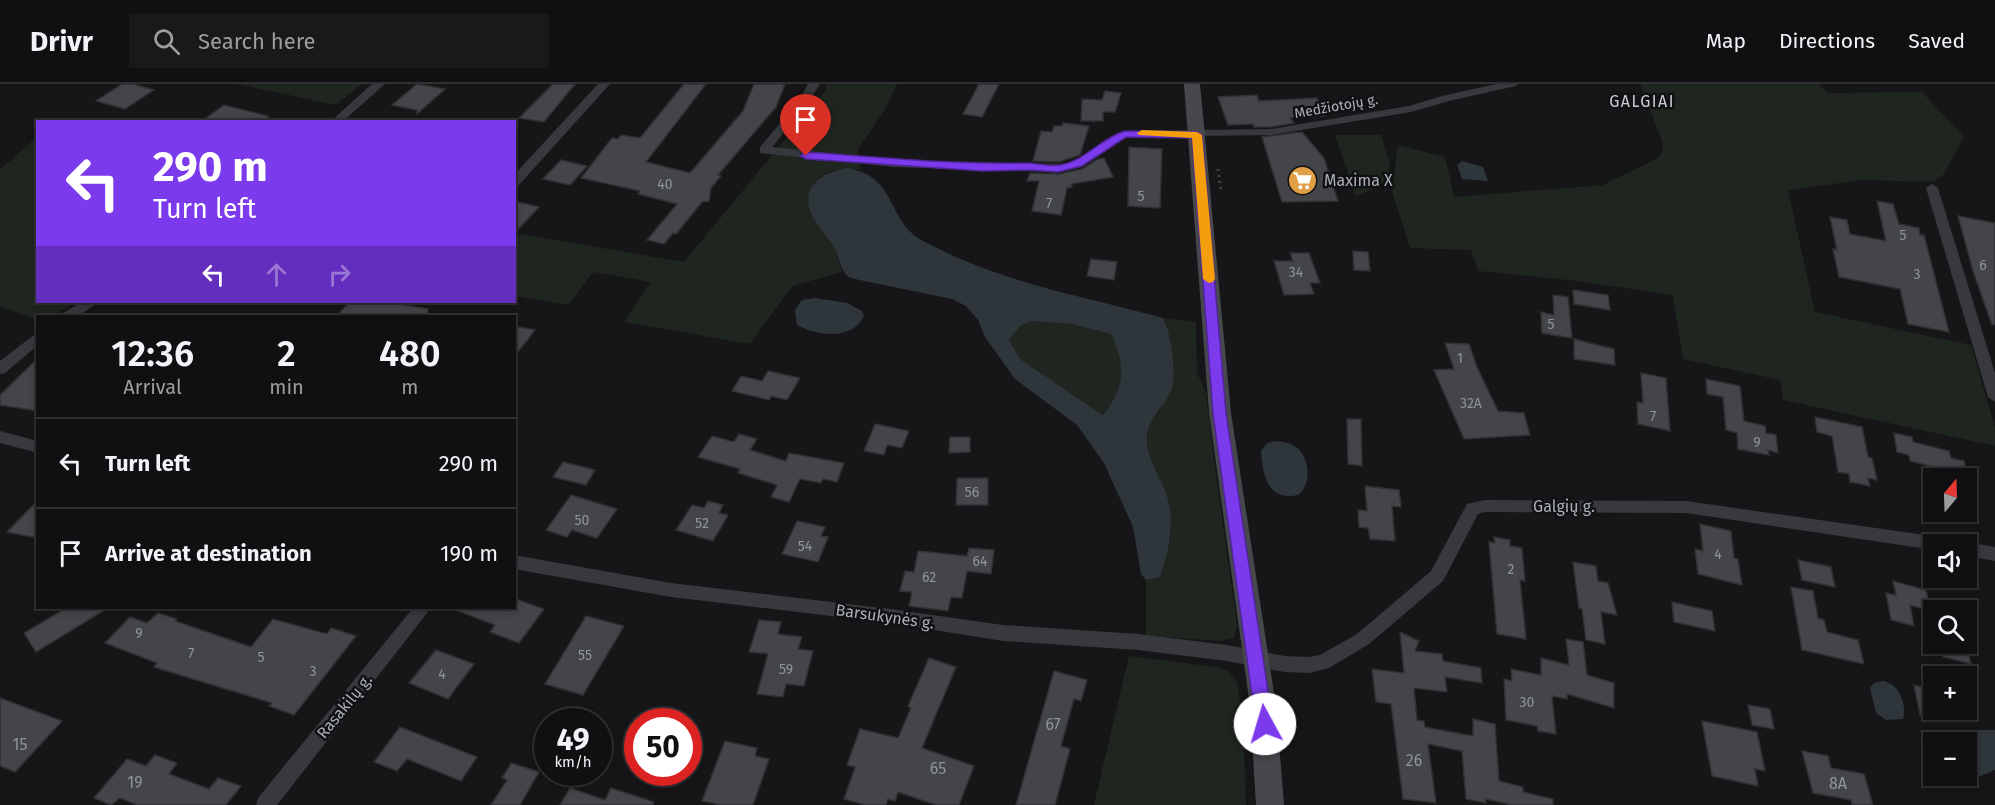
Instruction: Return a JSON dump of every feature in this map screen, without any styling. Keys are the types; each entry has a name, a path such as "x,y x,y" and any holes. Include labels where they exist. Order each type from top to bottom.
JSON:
{"main road":[{"path":"1192,84 1220,413 1257,659 1270,777 1270,805"}],"street":[{"path":"337,120 379,84"},
{"path":"516,181 604,84"},
{"name":"Medžiotojų g.","path":"814,84 803,103 764,150 826,158 983,168 1030,166 1058,169 1078,164 1125,134 1245,134 1300,128 1411,109 1446,98 1512,84"},
{"path":"1445,84 1446,98"},
{"path":"1932,188 1995,398"},
{"path":"70,315 90,303"},
{"path":"0,369 36,339"},
{"path":"0,437 36,446"},
{"name":"Galgių g.","path":"1257,659 1285,664 1310,665 1323,662 1363,639 1437,576 1473,509 1485,506 1686,507 1923,541"},
{"path":"1977,551 1995,554"},
{"name":"Barsukynės g.","path":"516,562 671,590 890,616 1004,633 1138,642 1257,659"},
{"name":"Rasakilų g.","path":"265,805 422,609"}],"shaded area":[{"path":"238,84 362,84 335,105"},
{"path":"826,84 897,84 884,111 858,149 861,170 835,170 813,184 818,223 835,250 842,272 792,286 750,344 624,322 651,282 593,272 568,305 516,296 516,233 684,262 826,90"},
{"path":"1640,84 1819,84 1827,93 1922,92 1964,137 1944,174 1933,182 1863,180 1788,190 1815,312 1971,345 1995,428 1995,446 1783,400 1780,380 1683,359 1673,295 1578,281 1478,271 1471,250 1410,248 1392,191 1398,145 1445,157 1454,197 1603,185 1658,158 1663,150 1663,143"},
{"path":"1335,135 1381,135 1390,164 1387,184 1356,196"},
{"path":"36,138 36,303 73,303 54,315 36,315 36,320 0,306 0,170"},
{"path":"1462,161 1483,167 1488,181 1462,179 1457,165"},
{"path":"847,168 875,180 884,189 903,222 923,241 982,268 1012,278 1163,318 1172,354 1173,384 1168,397 1150,426 1147,439 1152,463 1166,492 1171,520 1170,540 1160,577 1146,580 1141,574 1133,527 1104,463 1077,425 1015,379 985,337 978,320 966,306 952,299 850,278 844,272 832,245 812,215 808,201 812,186 817,180 831,172","holes":["1031,321 1071,324 1111,334 1116,346 1121,366 1120,385 1111,405 1103,415 1020,359 1009,340 1020,326"]},
{"path":"815,298 847,303 862,311 864,316 851,330 843,333 824,334 805,329 797,325 795,310 802,300"},
{"path":"1163,318 1196,322 1197,373 1206,392 1237,625 1234,638 1220,641 1146,636 1146,580 1160,577 1171,536 1168,500 1149,457 1147,440 1149,423 1161,409 1167,324"},
{"path":"1031,321 1071,324 1111,334 1120,356 1122,376 1116,395 1103,415 1020,359 1009,340 1020,326"},
{"path":"1277,441 1296,447 1304,457 1308,471 1306,485 1298,495 1279,494 1273,490 1265,477 1261,451 1267,443"},
{"path":"1129,656 1216,667 1228,671 1237,682 1243,724 1246,805 1094,805"},
{"path":"1883,681 1897,690 1903,701 1903,719 1886,720 1876,713 1870,688 1874,683"},
{"path":"1995,730 1995,770 1977,776 1977,732 1925,732"}],"building":[{"path":"122,84 133,84 154,90 125,109 96,101"},
{"path":"417,84 445,89 417,114 417,110 392,105"},
{"path":"553,84 575,84 544,122 519,118"},
{"path":"684,84 706,84 646,162 690,173 743,111 754,84 785,84 776,107 718,175 721,176 711,188 709,201 702,202 676,234 673,233 664,244 647,240 677,204 638,194 640,191 581,178 612,138 618,139 621,135 640,138"},
{"path":"979,84 999,84 982,117 963,114"},
{"path":"1105,91 1121,93 1115,112 1103,112 1103,121 1081,121 1082,99 1102,100"},
{"path":"1257,95 1259,101 1317,98 1325,116 1290,118 1294,123 1271,127 1254,127 1253,124 1228,125 1218,97"},
{"path":"224,105 268,116 267,120 204,120"},
{"path":"1063,123 1089,126 1080,155 1059,162 1033,161 1041,131 1052,132 1054,126 1062,126"},
{"name":"Maxima X","path":"1302,132 1324,158 1338,201 1282,202 1262,137"},
{"path":"1129,147 1162,149 1160,208 1128,206"},
{"path":"1104,158 1113,177 1071,184 1072,187 1067,188 1061,215 1032,211 1039,181 1027,181 1030,173 1059,174 1082,169"},
{"path":"561,160 587,166 570,185 543,179"},
{"path":"516,201 539,207 516,232"},
{"path":"1877,201 1893,204 1899,224 1919,228 1920,235 1924,235 1949,332 1908,324 1900,289 1839,277 1833,249 1837,250 1830,217 1847,220 1850,234 1886,241"},
{"path":"1958,216 1995,223 1995,324 1992,325 1973,271"},
{"path":"1353,251 1368,252 1370,271 1354,270"},
{"path":"1290,253 1309,253 1320,283 1310,283 1314,294 1284,295 1274,261 1293,261"},
{"path":"1091,259 1117,262 1114,280 1087,276"},
{"path":"1573,290 1608,295 1610,310 1574,304"},
{"path":"1553,295 1568,297 1572,338 1542,333 1541,312 1554,315"},
{"path":"349,303 395,303 428,309 427,315 337,315"},
{"path":"516,326 535,330 516,354"},
{"path":"1574,339 1614,349 1615,365 1574,359"},
{"path":"1445,343 1469,344 1498,411 1524,413 1530,435 1464,439 1434,370 1454,369"},
{"path":"36,360 36,411 0,405 0,395"},
{"path":"768,371 800,378 787,400 771,396 769,400 732,391 741,376 762,381"},
{"path":"1641,373 1666,378 1670,431 1638,424 1637,402 1643,403"},
{"path":"1706,379 1740,386 1744,421 1765,426 1766,433 1776,435 1778,453 1768,450 1769,455 1738,449 1737,433 1726,430 1723,397 1707,394"},
{"path":"1815,417 1862,427 1868,457 1872,458 1877,480 1868,478 1870,486 1850,482 1849,474 1838,472 1832,436 1817,432"},
{"path":"1347,419 1361,419 1362,466 1348,464"},
{"path":"875,424 909,431 902,448 887,445 884,455 864,451"},
{"path":"1894,433 1912,437 1913,442 1949,451 1951,458 1964,461 1966,468 1930,468 1910,461 1909,455 1897,452"},
{"path":"739,434 757,439 750,450 786,461 789,453 844,463 837,482 823,479 821,483 800,479 789,502 771,497 777,485 738,473 740,469 698,457 712,436 734,442"},
{"path":"950,437 970,437 970,452 949,453"},
{"path":"563,462 595,470 586,485 553,477"},
{"path":"957,478 988,478 988,505 956,505"},
{"path":"1365,486 1399,490 1401,507 1392,506 1395,541 1370,539 1368,528 1359,527 1358,510 1367,511"},
{"path":"571,495 617,509 597,538 572,530 567,537 546,530"},
{"path":"708,501 723,505 719,513 728,515 713,541 676,530 692,505 704,508"},
{"path":"36,502 36,538 7,532"},
{"path":"797,521 825,527 821,536 828,537 818,562 782,554"},
{"path":"1700,524 1731,531 1734,558 1738,559 1742,585 1698,574 1695,549 1703,551"},
{"path":"1494,537 1510,540 1510,546 1522,548 1525,581 1520,580 1526,639 1497,634 1489,542 1495,543"},
{"path":"969,548 994,550 991,574 967,571 962,598 951,597 948,611 909,606 912,592 900,591 905,571 914,572 918,551 967,556"},
{"path":"1798,560 1831,567 1835,587 1802,580"},
{"path":"1573,562 1596,566 1598,581 1608,583 1617,615 1601,612 1605,644 1586,640"},
{"path":"1893,581 1926,590 1928,600 1923,600 1923,609 1910,605 1914,626 1891,620 1886,593 1896,595"},
{"path":"1791,587 1813,591 1818,618 1824,620 1827,632 1858,640 1864,664 1802,650"},
{"path":"516,599 544,609 519,643 490,632 495,625 453,609 516,609"},
{"path":"1672,602 1712,611 1715,631 1674,622"},
{"path":"64,609 106,609 36,652 24,633"},
{"path":"158,613 251,647 273,619 327,634 331,628 356,636 294,715 269,706 272,703 154,667 157,663 105,643 130,617 147,623"},
{"path":"586,616 624,626 583,695 545,684"},
{"path":"759,620 781,622 778,634 802,637 798,649 813,651 804,686 786,684 783,697 757,694 768,654 749,652"},
{"path":"1400,632 1419,641 1415,651 1442,654 1443,661 1481,668 1482,683 1445,677 1447,692 1414,688 1417,720 1424,721 1425,727 1473,736 1473,719 1495,724 1499,781 1523,787 1523,792 1553,799 1553,805 1512,805 1486,799 1486,803 1466,799 1462,751 1428,744 1436,803 1403,799 1391,704 1376,702 1372,669 1404,673"},
{"path":"1566,639 1583,642 1587,675 1614,683 1614,708 1567,694 1567,699 1552,696 1556,734 1538,731 1537,726 1506,720 1504,679 1512,681 1511,669 1541,675 1541,658 1569,665"},
{"path":"436,650 474,664 448,699 409,683"},
{"path":"1942,654 1968,654 1971,664 1943,657"},
{"path":"929,658 956,667 922,748 974,766 959,805 936,805 898,792 895,801 888,799 886,805 865,805 844,799 855,767 847,765 860,729 898,738 911,708 908,706"},
{"path":"1054,671 1087,680 1081,701 1074,699 1061,746 1070,749 1055,805 1016,805"},
{"path":"1914,685 1923,687 1923,716 1920,715"},
{"path":"0,698 62,721 15,772 0,766"},
{"path":"1748,705 1770,709 1774,729 1752,725"},
{"path":"1702,721 1757,732 1765,771 1755,769 1758,786 1712,776"},
{"path":"400,727 477,757 461,781 407,759 397,771 374,762"},
{"path":"725,741 757,748 755,756 769,759 753,805 721,805 702,801"},
{"path":"1802,751 1828,756 1831,768 1864,774 1873,805 1852,805 1851,800 1813,793"},
{"path":"155,755 177,763 169,774 209,789 218,778 241,786 226,805 137,805 120,798 111,805 94,798 127,759 146,766"},
{"path":"511,763 534,770 534,781 520,805 491,805 507,780 502,778"},
{"path":"570,788 605,800 611,788 654,802 653,805 560,805"}],"slow traffic":[{"path":"1142,133 1197,135 1209,279"}],"place":[{"name":"Maxima X","path":"1303,180"}],"district":[{"name":"GALGIAI","path":"1642,101"}],"route":[{"path":"806,156 983,168 1030,166 1058,169 1088,159 1114,139 1125,134 1197,135 1220,413 1233,516 1257,659 1265,724"}]}
